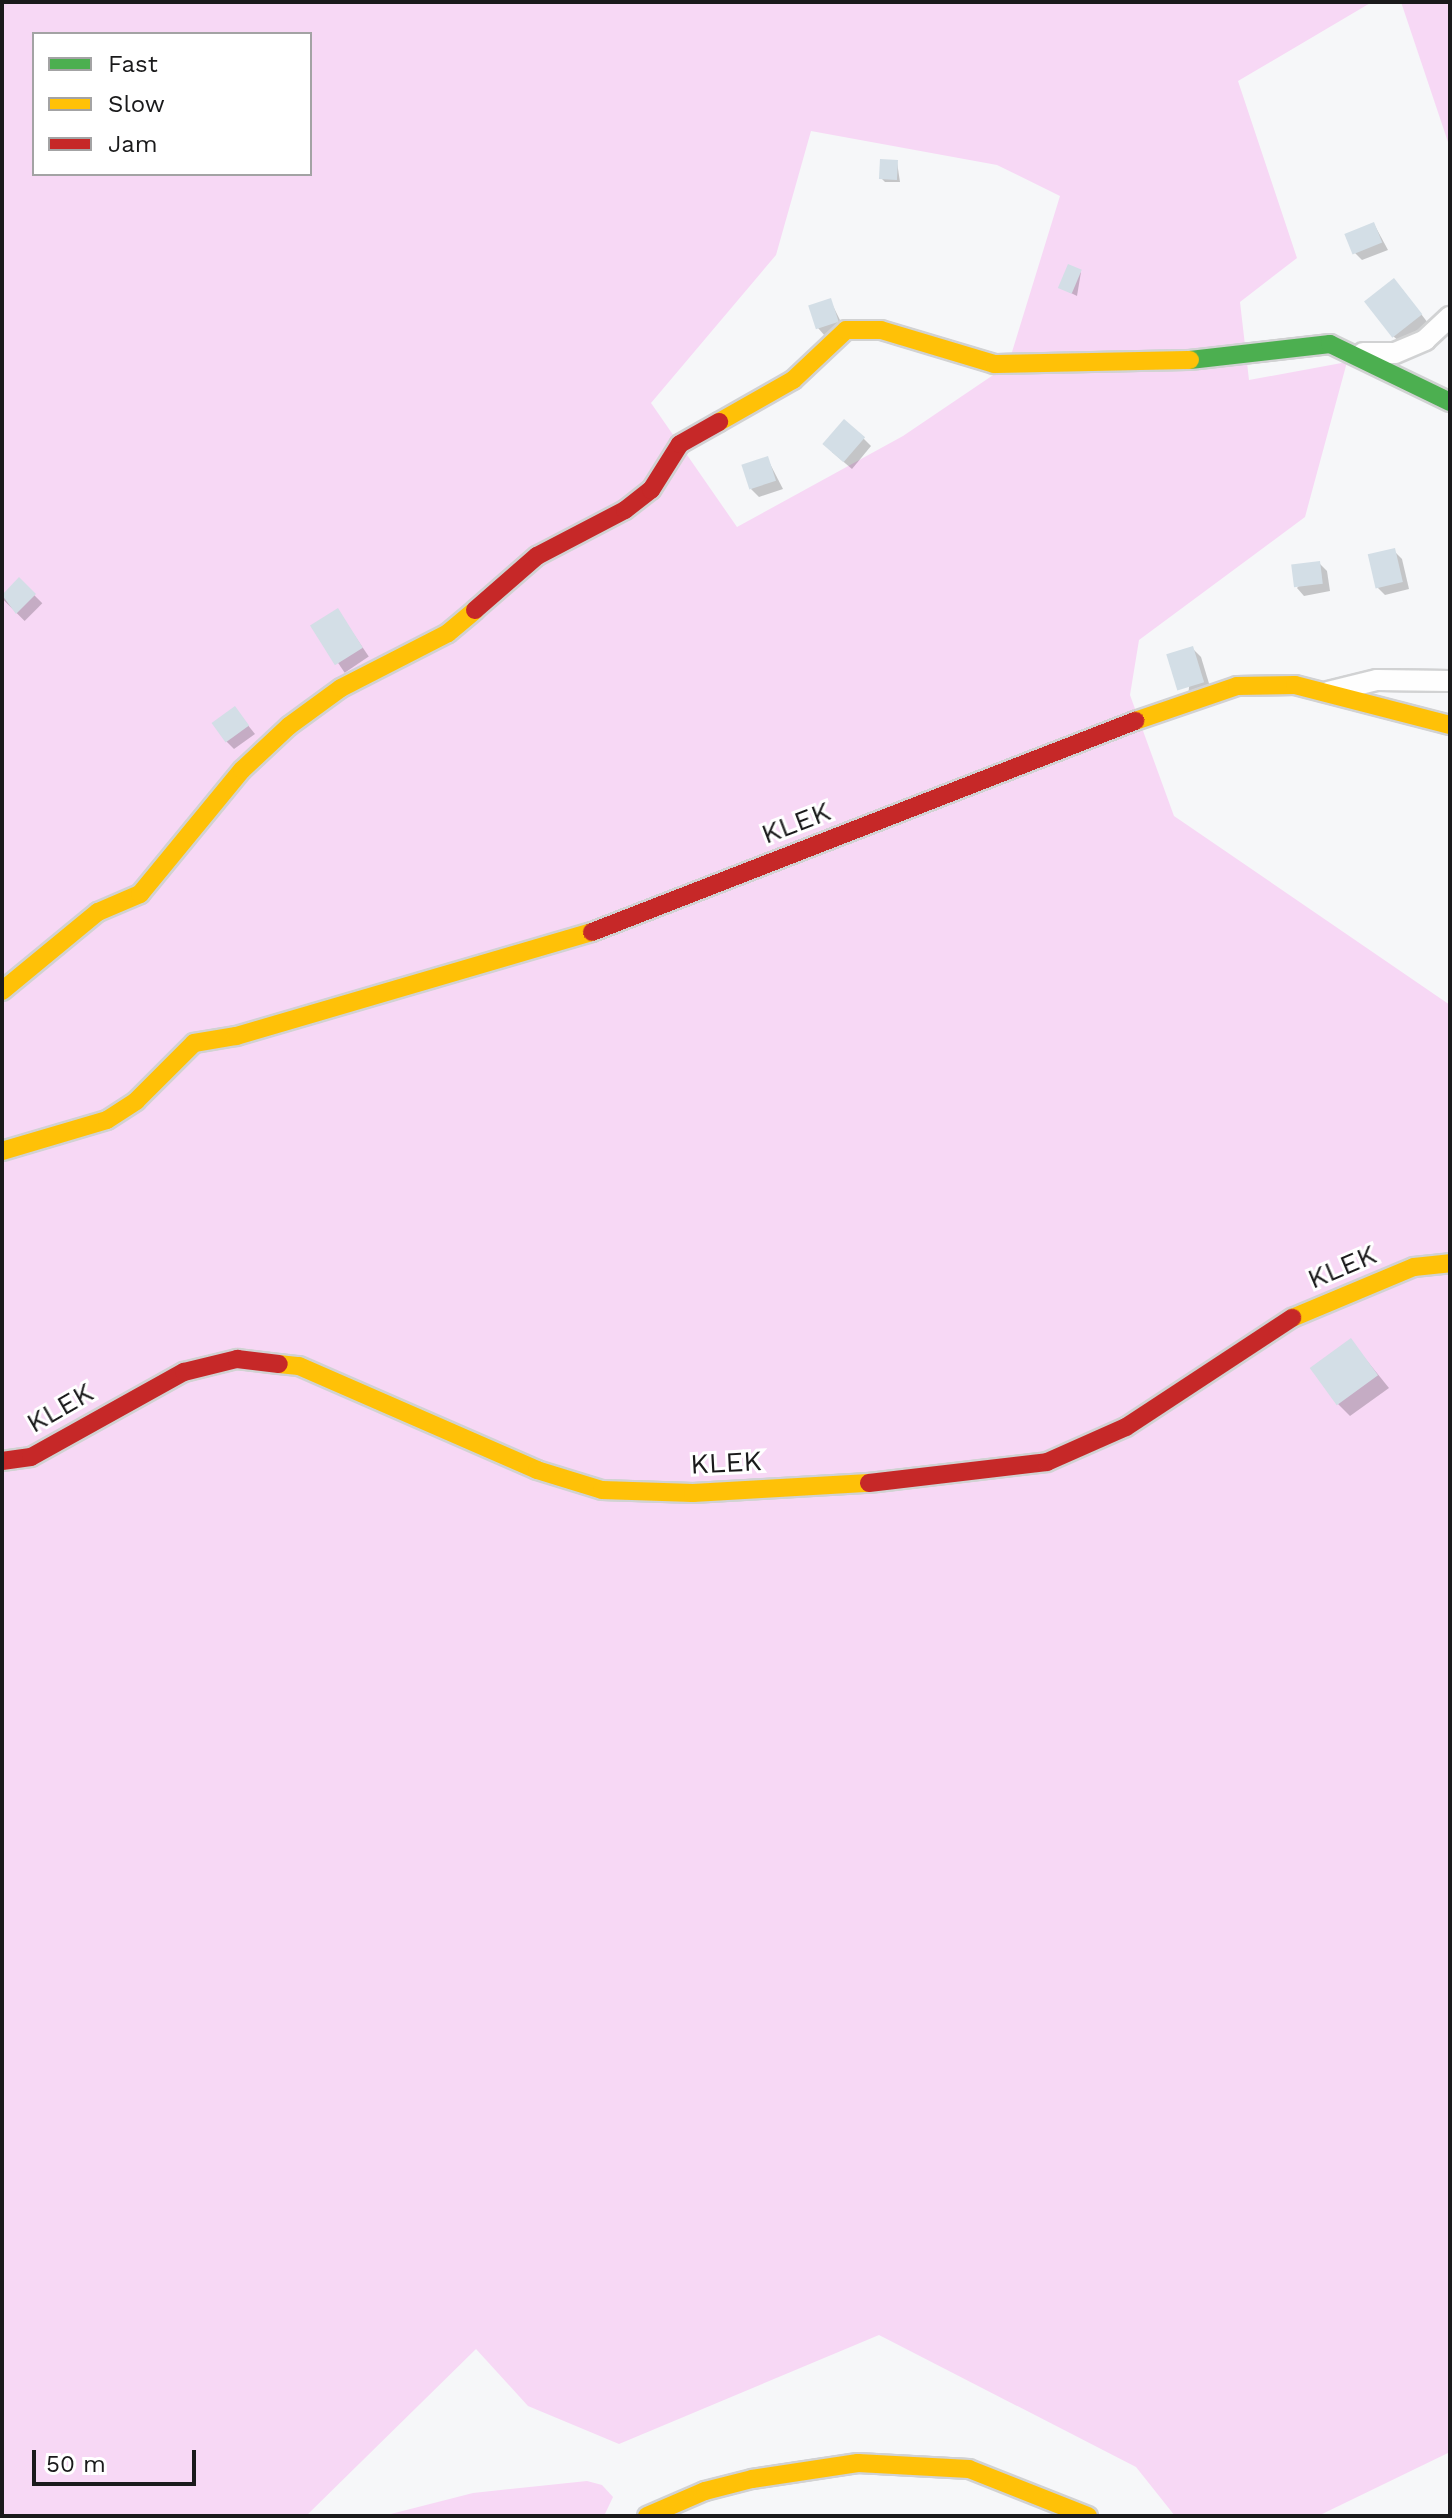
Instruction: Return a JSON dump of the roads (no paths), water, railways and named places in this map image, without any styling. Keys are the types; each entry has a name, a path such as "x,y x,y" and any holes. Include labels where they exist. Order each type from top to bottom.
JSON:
{"street":[{"path":"1351,353 1395,353 1425,340 1450,317"},
{"path":"2,991 98,912 140,894 242,770 289,726 341,688 448,633 537,556 625,510 651,490 680,444 793,380 846,330 881,330 994,364 1197,361 1330,344 1450,402"},
{"path":"1328,692 1377,680 1450,681"},
{"name":"KLEK","path":"2,1151 107,1120 136,1101 178,1055 209,1038 236,1036 596,932 1209,694 1262,684 1328,692 1450,725"},
{"name":"KLEK","path":"2,1461 31,1457 184,1372 237,1359 299,1366 548,1475 602,1490 693,1493 911,1481 1020,1468 1047,1462 1147,1416 1293,1318 1414,1267 1450,1263"},
{"path":"647,2516 705,2491 752,2479 858,2463 969,2469 1088,2516"}]}
